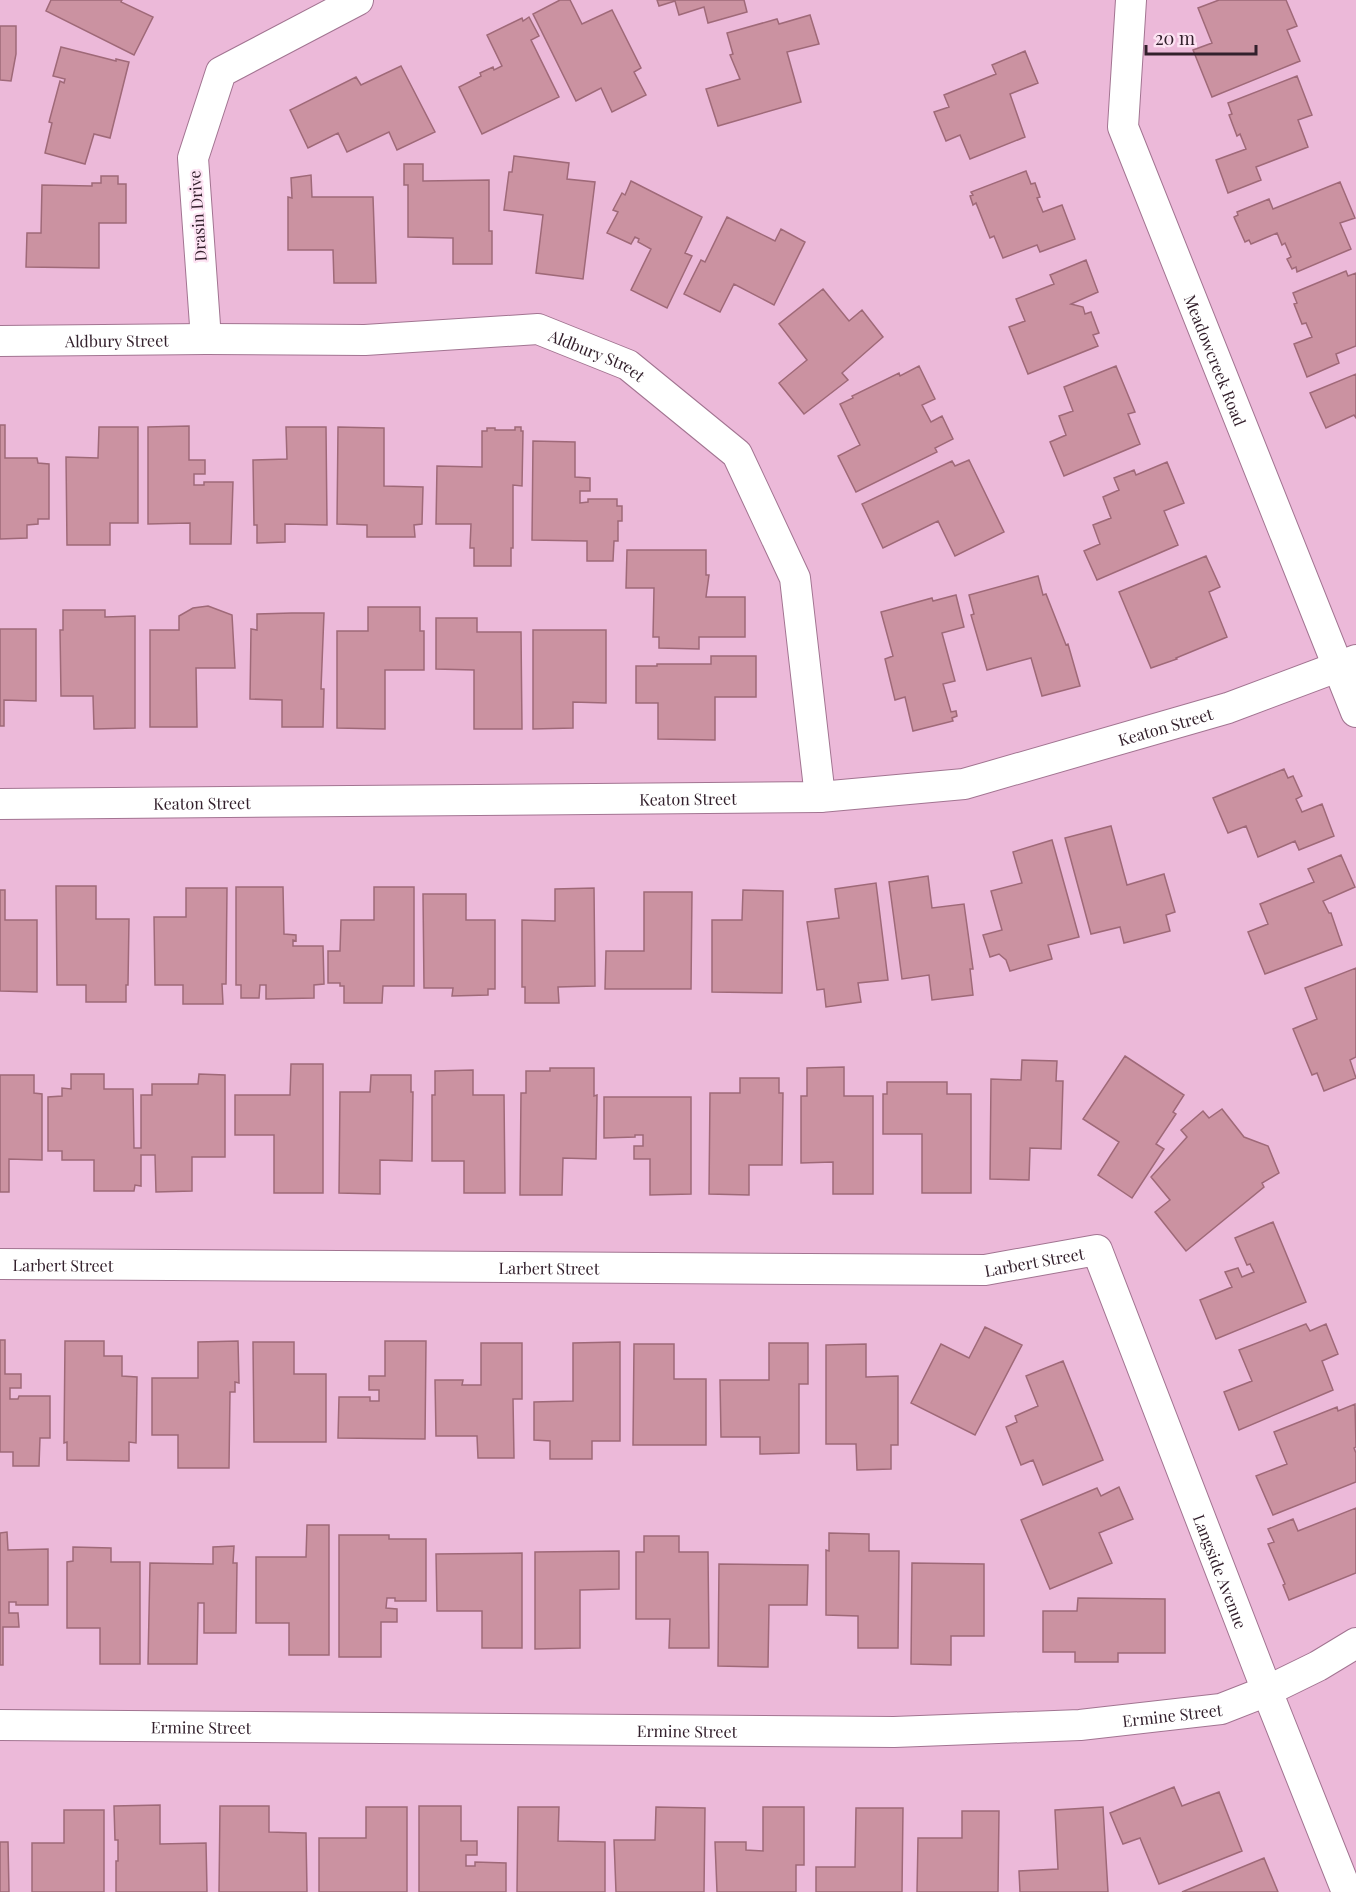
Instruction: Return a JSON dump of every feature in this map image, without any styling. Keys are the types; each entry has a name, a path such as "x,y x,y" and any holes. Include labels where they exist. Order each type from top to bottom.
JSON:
{"street":[{"name":"Drasin Drive","path":"206,339 194,158 221,72 357,0"},
{"name":"Meadowcreek Road","path":"1131,0 1123,127 1347,663 1356,712"},
{"name":"Aldbury Street","path":"0,341 364,340 538,329 628,365 737,454 795,578 820,797"},
{"name":"Keaton Street","path":"0,804 820,797 964,784 1228,708 1347,663"},
{"name":"Larbert Street","path":"0,1264 985,1270 1097,1250"},
{"name":"Langside Avenue","path":"1097,1250 1347,1892"},
{"name":"Ermine Street","path":"0,1725 894,1732 1080,1725 1221,1709 1267,1691 1318,1666 1356,1643"}],"building":[{"path":"51,0 122,0 121,2 153,17 134,55 46,11"},
{"path":"560,0 570,0 582,24 612,10 641,68 634,72 646,95 612,112 601,88 576,101 533,14"},
{"path":"657,0 744,0 747,12 708,23 704,7 679,15 675,1 659,6"},
{"path":"1219,0 1286,0 1297,26 1287,30 1300,61 1212,97 1193,50 1212,43 1198,8"},
{"path":"810,15 819,44 787,52 801,102 718,126 706,89 740,79 730,55 733,54 727,33 777,19 779,24"},
{"path":"529,17 539,36 531,40 559,97 482,134 459,87 481,76 480,73 502,66 487,35 522,18 523,21"},
{"path":"0,26 16,26 16,54 11,81 0,80"},
{"path":"61,47 116,61 116,59 129,62 110,138 94,134 85,164 45,153 52,123 49,122 60,81 64,83 65,79 53,76"},
{"path":"1025,51 1038,83 1010,94 1025,137 970,159 960,135 946,141 934,112 949,107 944,95 996,74 992,65"},
{"path":"401,66 435,132 397,150 389,132 347,152 338,133 308,148 290,110 356,77 361,85"},
{"path":"1297,76 1312,115 1298,120 1308,147 1256,167 1261,180 1228,193 1216,160 1246,149 1240,134 1237,136 1229,115 1232,114 1228,103"},
{"path":"514,156 569,163 567,179 595,182 583,279 536,273 543,215 504,210 509,172 512,172"},
{"path":"404,164 423,164 423,181 489,180 489,231 492,231 492,264 453,264 453,238 408,237 408,185 404,185"},
{"path":"1026,171 1031,184 1035,183 1040,197 1037,198 1043,212 1062,205 1075,239 1040,252 1037,245 1003,258 994,236 990,238 976,203 973,205 971,192"},
{"path":"311,175 312,197 373,197 376,283 334,283 333,250 288,250 288,197 292,198 291,178"},
{"path":"101,176 118,176 118,184 126,184 126,223 99,223 99,268 26,267 27,233 41,233 42,185 92,186 92,183 101,183"},
{"path":"631,181 702,217 685,253 692,256 667,308 631,290 651,249 638,242 639,239 635,237 631,244 607,233 618,212 613,210 622,193 625,195"},
{"path":"1340,182 1355,218 1340,223 1351,249 1297,272 1296,267 1292,269 1287,259 1291,257 1285,243 1282,245 1277,233 1251,244 1249,240 1245,242 1234,217 1238,215 1237,212 1269,199 1273,209"},
{"path":"727,217 775,241 781,229 805,242 774,305 734,284 720,312 684,294 701,260 705,262"},
{"path":"1086,260 1098,292 1071,304 1083,307 1085,314 1091,312 1099,333 1093,335 1098,346 1028,374 1009,327 1025,321 1016,299 1054,284 1050,275"},
{"path":"1346,271 1348,276 1356,273 1356,346 1336,354 1339,363 1307,377 1294,344 1312,337 1306,323 1302,324 1294,304 1297,303 1293,293"},
{"path":"823,289 849,321 862,310 883,337 842,373 848,380 804,414 779,383 807,360 779,324"},
{"path":"919,366 935,399 922,405 931,422 942,416 953,439 935,448 937,452 856,492 838,456 860,445 840,404 899,373 900,376"},
{"path":"1116,366 1135,412 1128,414 1140,444 1064,476 1050,442 1066,435 1059,416 1073,411 1064,387"},
{"path":"1356,374 1356,418 1354,415 1326,428 1310,393"},
{"path":"0,425 5,425 5,458 37,458 38,463 49,464 49,519 38,519 38,524 27,525 27,538 0,539"},
{"path":"189,426 189,460 205,460 205,474 194,474 194,485 204,485 204,482 233,482 231,544 190,544 190,523 148,524 148,427"},
{"path":"99,427 138,427 138,523 110,523 110,545 67,545 66,457 98,458"},
{"path":"286,427 326,427 327,525 285,524 285,542 257,543 257,525 254,525 253,460 287,459"},
{"path":"338,427 384,428 384,486 423,487 422,524 414,525 415,537 367,537 367,525 337,524"},
{"path":"515,427 521,427 523,431 522,486 513,485 511,566 474,566 474,548 470,548 471,524 436,524 437,466 482,467 482,431 487,431 487,428 515,430"},
{"path":"533,441 575,442 575,477 590,478 590,491 580,491 580,503 588,502 588,499 617,499 617,506 622,506 622,521 618,521 618,541 614,541 613,561 587,561 587,541 532,540"},
{"path":"969,460 1004,532 955,556 938,521 883,548 862,504 952,461 955,466"},
{"path":"1167,462 1184,503 1164,511 1178,545 1097,580 1084,551 1100,544 1093,525 1111,518 1103,497 1119,490 1114,478 1134,470 1136,475"},
{"path":"627,550 706,550 706,575 709,575 706,597 745,597 745,637 699,637 699,649 659,648 659,637 653,637 654,588 626,588"},
{"path":"1206,556 1220,587 1209,592 1227,637 1151,668 1119,592"},
{"path":"1038,576 1043,595 1046,594 1066,645 1068,644 1080,686 1042,696 1031,658 987,670 971,615 974,614 969,595"},
{"path":"956,595 964,627 942,633 955,681 943,684 951,712 956,711 957,716 952,718 953,721 913,731 905,697 895,700 885,659 893,656 881,612 932,598 933,601"},
{"path":"208,606 232,615 235,668 196,668 197,727 150,727 150,630 179,630 179,616 193,608"},
{"path":"368,607 420,607 420,631 424,631 424,670 385,670 385,729 337,728 337,631 368,631"},
{"path":"63,610 105,610 105,617 135,616 135,728 94,729 93,696 61,696 60,630 63,630"},
{"path":"324,613 321,689 324,689 323,727 282,727 282,700 250,699 251,629 257,630 257,614"},
{"path":"436,618 477,618 477,632 521,632 522,729 474,729 474,670 436,669"},
{"path":"0,629 36,629 36,701 4,700 4,726 0,726"},
{"path":"533,630 606,630 606,703 573,702 573,728 533,729"},
{"path":"711,656 756,656 756,697 715,697 715,740 658,739 658,703 636,703 636,666 711,664"},
{"path":"1284,769 1288,778 1293,776 1302,796 1296,799 1302,812 1322,804 1334,836 1299,850 1295,841 1258,857 1246,826 1228,833 1213,798"},
{"path":"1111,826 1127,885 1164,874 1175,912 1166,915 1170,931 1124,943 1120,927 1091,934 1065,838"},
{"path":"1052,840 1079,937 1048,945 1052,959 1010,971 1006,960 999,954 990,957 983,935 1002,930 991,891 1022,883 1013,852"},
{"path":"1341,855 1355,887 1323,901 1331,913 1342,945 1265,974 1248,932 1268,924 1260,904 1314,882 1308,869"},
{"path":"928,876 932,908 964,904 973,969 970,969 973,995 932,1000 929,975 902,979 889,882"},
{"path":"876,883 888,980 858,983 861,1002 826,1007 824,989 817,990 807,922 839,918 835,889"},
{"path":"56,886 96,886 96,919 129,919 126,1002 86,1002 86,985 57,985"},
{"path":"236,887 283,887 284,934 296,935 293,946 323,946 324,984 314,985 314,998 266,999 266,985 260,985 259,998 241,998 241,985 236,985"},
{"path":"374,887 414,887 414,986 383,986 382,1003 344,1003 344,986 340,986 340,983 328,983 328,951 340,951 341,920 374,920"},
{"path":"186,888 227,888 226,984 222,984 223,1004 183,1004 183,985 155,985 154,917 186,917"},
{"path":"594,888 595,986 558,987 559,1003 525,1003 525,987 522,987 522,920 555,921 555,889"},
{"path":"0,890 5,890 5,920 37,920 37,992 0,991"},
{"path":"743,890 783,891 782,993 712,992 712,920 742,920"},
{"path":"644,892 692,892 691,989 605,989 606,951 644,951"},
{"path":"423,894 466,894 466,920 495,920 495,989 488,989 488,995 452,996 453,988 424,988"},
{"path":"1356,968 1356,1057 1350,1060 1356,1078 1324,1091 1317,1073 1312,1075 1293,1029 1317,1019 1305,988"},
{"path":"1125,1056 1184,1095 1173,1112 1176,1114 1156,1144 1164,1149 1132,1198 1098,1175 1119,1142 1083,1119"},
{"path":"1022,1060 1057,1061 1056,1081 1063,1081 1061,1149 1030,1148 1029,1180 990,1179 991,1079 1021,1080"},
{"path":"291,1064 323,1064 323,1193 274,1193 274,1135 235,1135 235,1095 290,1095"},
{"path":"844,1067 844,1096 873,1096 873,1194 833,1194 833,1162 801,1163 801,1096 807,1096 807,1068"},
{"path":"550,1068 594,1068 594,1096 597,1095 596,1159 563,1158 562,1195 520,1195 521,1093 526,1093 526,1071 550,1071"},
{"path":"473,1070 473,1095 504,1095 505,1193 464,1193 464,1161 432,1161 432,1095 435,1095 435,1071"},
{"path":"71,1074 104,1074 104,1089 133,1089 134,1148 141,1148 141,1095 152,1095 152,1084 198,1084 199,1074 225,1075 225,1157 192,1157 192,1191 156,1192 155,1155 141,1155 141,1186 135,1185 134,1191 94,1191 94,1160 62,1160 62,1151 48,1151 48,1097 62,1096 62,1088 71,1089"},
{"path":"0,1075 34,1075 34,1093 42,1094 42,1160 9,1159 9,1192 0,1192"},
{"path":"371,1075 411,1075 411,1092 413,1092 412,1161 380,1160 380,1194 339,1193 340,1092 370,1092"},
{"path":"740,1078 779,1078 779,1093 783,1093 782,1165 749,1165 749,1195 709,1194 710,1093 740,1093"},
{"path":"887,1082 947,1082 947,1094 971,1094 971,1193 922,1193 922,1134 883,1134 883,1094 887,1094"},
{"path":"604,1097 691,1097 691,1194 650,1195 650,1159 634,1159 634,1146 643,1146 643,1135 604,1138"},
{"path":"1222,1109 1244,1137 1268,1146 1279,1173 1262,1183 1264,1187 1186,1251 1155,1212 1170,1200 1151,1177 1187,1137 1181,1130 1203,1111 1209,1118"},
{"path":"1273,1222 1306,1302 1216,1339 1200,1300 1232,1287 1225,1272 1238,1268 1242,1277 1254,1272 1250,1264 1247,1265 1235,1238"},
{"path":"1306,1324 1310,1331 1326,1324 1338,1354 1322,1361 1333,1390 1239,1430 1224,1392 1252,1381 1239,1350"},
{"path":"985,1327 1022,1345 975,1435 911,1403 941,1344 969,1358"},
{"path":"0,1340 5,1340 5,1374 21,1374 21,1388 10,1388 10,1399 18,1399 19,1396 50,1396 50,1438 40,1438 39,1466 13,1466 13,1452 0,1452"},
{"path":"65,1341 104,1341 104,1356 122,1356 122,1376 137,1377 136,1443 129,1442 129,1461 67,1460 67,1442 64,1443"},
{"path":"238,1341 239,1383 235,1382 235,1392 230,1392 229,1468 178,1468 178,1435 152,1435 152,1378 198,1378 198,1342"},
{"path":"385,1341 426,1341 425,1439 338,1438 339,1397 370,1397 370,1401 379,1401 379,1390 369,1390 369,1376 385,1376"},
{"path":"253,1342 294,1342 294,1374 326,1374 326,1442 254,1442"},
{"path":"620,1342 620,1441 592,1441 592,1459 550,1459 550,1441 534,1440 534,1402 573,1401 573,1343"},
{"path":"481,1343 522,1343 522,1399 513,1399 514,1458 478,1458 477,1436 436,1436 435,1380 463,1380 462,1385 481,1385"},
{"path":"769,1343 808,1343 808,1384 799,1384 799,1453 760,1454 760,1437 721,1437 720,1380 769,1380"},
{"path":"634,1344 674,1344 674,1379 706,1379 706,1445 633,1445"},
{"path":"866,1344 866,1377 898,1376 898,1445 891,1445 891,1469 857,1470 856,1444 826,1444 826,1345"},
{"path":"1063,1361 1103,1460 1043,1485 1033,1460 1021,1465 1006,1427 1017,1422 1015,1416 1038,1406 1026,1376"},
{"path":"1355,1404 1356,1482 1273,1515 1256,1476 1287,1464 1274,1432 1337,1407 1338,1411"},
{"path":"1119,1487 1133,1519 1099,1533 1112,1563 1050,1589 1021,1520 1097,1488 1101,1496"},
{"path":"1356,1508 1356,1573 1289,1600 1283,1585 1285,1584 1268,1544 1274,1542 1268,1529 1293,1519 1298,1531"},
{"path":"307,1525 329,1525 329,1655 289,1655 289,1623 256,1623 256,1557 306,1557"},
{"path":"7,1532 8,1550 48,1549 48,1605 16,1605 16,1602 9,1602 9,1613 18,1613 19,1627 3,1627 3,1665 0,1665 0,1533"},
{"path":"829,1533 869,1534 869,1551 899,1551 898,1648 858,1648 858,1616 826,1615 826,1550 829,1551"},
{"path":"339,1535 389,1535 389,1539 426,1539 426,1601 395,1601 395,1598 387,1598 386,1608 397,1609 397,1622 381,1622 381,1657 339,1657"},
{"path":"644,1536 679,1536 679,1552 708,1552 709,1648 669,1648 670,1619 636,1619 636,1552 644,1552"},
{"path":"234,1546 233,1563 237,1563 236,1633 204,1633 204,1603 198,1603 197,1664 148,1664 150,1563 213,1564 213,1547"},
{"path":"73,1547 111,1548 111,1562 140,1562 140,1664 100,1664 100,1628 67,1628 67,1562 73,1561"},
{"path":"619,1551 619,1589 580,1590 580,1648 535,1649 535,1552"},
{"path":"522,1553 522,1648 482,1648 482,1611 437,1611 436,1554"},
{"path":"912,1563 984,1564 984,1636 951,1636 951,1665 911,1664"},
{"path":"719,1564 808,1565 807,1605 769,1605 768,1667 718,1666"},
{"path":"1078,1598 1165,1599 1165,1653 1118,1653 1118,1662 1075,1662 1075,1652 1043,1652 1043,1611 1077,1611"},
{"path":"1174,1787 1182,1806 1219,1792 1242,1851 1159,1884 1140,1838 1123,1844 1110,1813"},
{"path":"160,1805 160,1844 206,1843 207,1892 116,1892 118,1840 115,1840 114,1806"},
{"path":"220,1806 269,1806 269,1832 306,1833 307,1892 219,1892"},
{"path":"419,1806 461,1806 461,1841 477,1841 477,1855 466,1855 466,1866 475,1866 475,1862 506,1863 506,1892 419,1892"},
{"path":"366,1807 407,1807 407,1892 319,1892 319,1838 366,1838"},
{"path":"518,1807 559,1807 558,1841 605,1842 605,1892 517,1892"},
{"path":"656,1807 705,1808 704,1892 616,1892 614,1840 655,1840"},
{"path":"763,1807 804,1807 804,1865 796,1865 796,1892 717,1892 715,1842 746,1842 746,1850 763,1851"},
{"path":"1103,1807 1108,1892 1020,1892 1019,1871 1058,1869 1055,1810"},
{"path":"856,1808 903,1808 902,1892 816,1892 816,1867 855,1867"},
{"path":"64,1810 104,1810 104,1892 32,1892 32,1843 64,1843"},
{"path":"962,1811 999,1811 998,1892 917,1892 918,1838 962,1838"},
{"path":"0,1842 8,1842 9,1892 0,1892"},
{"path":"1264,1858 1278,1892 1182,1892"}]}
